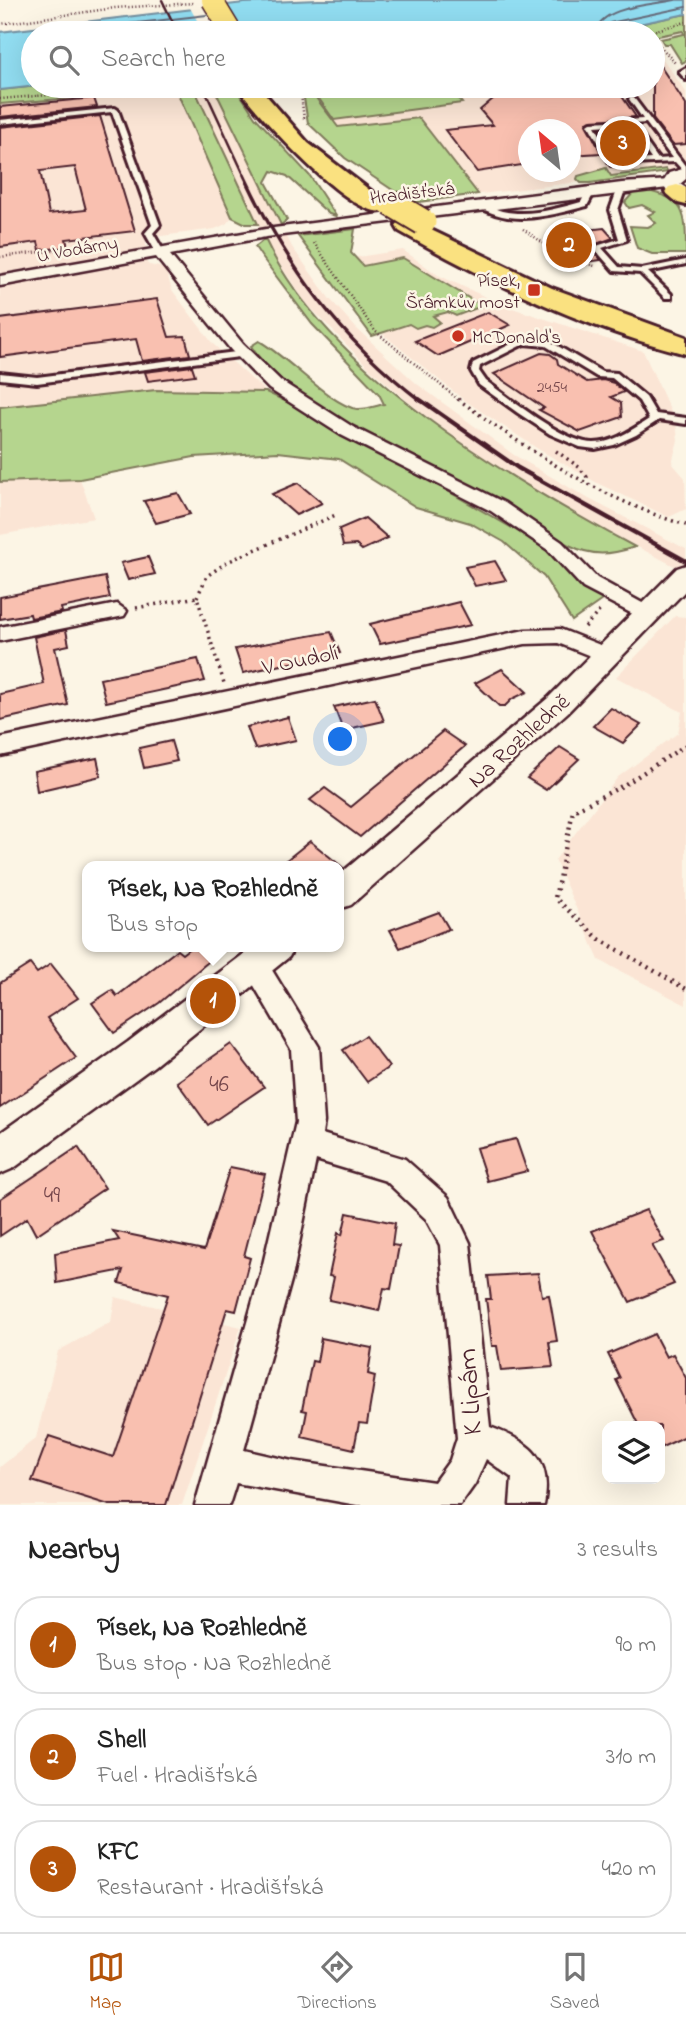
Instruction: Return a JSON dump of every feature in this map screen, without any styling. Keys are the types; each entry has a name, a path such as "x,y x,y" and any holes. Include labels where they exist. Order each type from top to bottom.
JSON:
{"highway":[{"path":"197,2 209,21"},
{"path":"197,2 218,21"},
{"path":"261,98 300,148 415,224 686,346"},
{"path":"629,322 686,324"},
{"path":"629,322 686,335"},
{"path":"629,322 686,361"}],"street":[{"name":"Hradišťská","path":"160,252 266,233 622,187 681,182"},
{"name":"U Vodárny","path":"0,281 160,252"},
{"path":"160,252 244,354 275,385 347,430 498,507 555,546 590,583 648,615"},
{"name":"Na Rozhledně","path":"344,891 529,731 608,656 686,574"},
{"path":"0,634 117,611"},
{"name":"V Oudolí","path":"0,747 536,636 560,636 608,656"},
{"path":"0,1155 99,1087 266,956 305,1047 310,1122 277,1273 212,1505"},
{"name":"K Lipám","path":"224,1463 292,1478 445,1503 471,1458 474,1438 456,1243 437,1208 395,1169 305,1143"},
{"path":"474,1438 513,1452 523,1463 529,1478 527,1505"}],"lane":[{"path":"632,99 681,182"},
{"path":"0,122 115,110 156,225 149,233 160,252"},
{"path":"647,121 591,124 614,163 656,161"},
{"path":"628,122 656,161 681,182"},
{"path":"622,187 614,211 623,240 597,247 617,269 642,271 686,262"},
{"path":"481,205 509,214 540,214 584,204 591,191"},
{"path":"642,271 668,296"},
{"path":"523,341 548,344 600,375 614,375 643,399 653,416 654,420 619,439 593,446 575,443 482,383 475,372 476,365 523,341"},
{"path":"0,376 37,380 244,354"},
{"path":"653,416 686,421"}],"path":[{"path":"132,7 137,0"},
{"path":"181,0 197,2"},
{"path":"23,21 197,2"},
{"path":"0,24 21,21"},
{"path":"665,28 686,22"},
{"path":"665,49 685,73"},
{"path":"0,99 21,97"},
{"path":"297,112 304,121 301,98"},
{"path":"509,214 511,221 568,260 617,269"},
{"path":"547,445 579,467 587,477 584,480"},
{"path":"229,700 197,597 207,576 227,562 338,513"},
{"path":"117,611 197,597"},
{"path":"686,745 624,785 573,811 555,898 575,922 632,962 686,989"}],"shaded area":[{"path":"665,62 686,92 686,169 581,182 581,119 518,119 518,182 579,182 415,202 349,141 315,98 665,98"},
{"path":"84,98 179,98 232,217 226,224 215,229 146,238 146,250 137,252 149,265 165,268 172,290 213,344 266,392 156,390 0,407 0,104"},
{"path":"199,98 219,98 292,247 329,298 356,328 417,384 514,455 589,499 686,549 686,572 570,512 494,465 421,413 369,368 306,303 270,250"},
{"path":"403,250 438,275 503,305 643,351 676,423 678,440 672,463 685,478 686,509 669,517 599,484 538,449 464,400 379,331 332,261"},
{"path":"80,479 94,518 0,535 0,482"},
{"path":"675,616 686,617 686,1005 599,960 555,860 618,777 678,733 682,712 616,677"},
{"path":"115,1297 241,1327 182,1505 0,1505 0,1467 36,1438 58,1351 111,1322"}],"green space":[{"path":"686,14 686,61 682,63 670,44 665,44 665,38 684,34 683,31 665,35 665,21 653,21"},
{"path":"21,88 21,98 74,98 0,104 0,90"},
{"path":"180,98 199,98 258,224 246,224 232,217"},
{"path":"219,98 243,98 255,117 310,176 336,216 329,214 287,176 272,171 266,182 287,220 281,225"},
{"path":"304,98 316,98 338,127 419,118 478,194 412,203 345,158 308,123"},
{"path":"318,98 458,98 462,103 334,120"},
{"path":"606,168 611,176 666,169 668,172 590,183 581,183 581,175"},
{"path":"644,190 668,198 681,210 686,254 652,254 637,248 630,226 648,227 656,223 648,215 655,212 642,205 629,208 625,202 634,192"},
{"path":"355,229 351,253 363,266 403,258 482,306 456,316 448,312 433,316 440,322 432,327 425,325 416,328 409,324 372,336 298,236"},
{"path":"265,239 294,288 331,334 376,377 426,418 479,455 635,547 602,554 586,552 569,545 497,499 328,412 269,369 251,346 259,341 346,406 360,409 384,404 379,394 312,324 261,256 255,247"},
{"path":"156,390 266,392 317,416 547,548 605,598 572,621 544,577 504,542 470,523 416,507 339,459 278,452 194,457 80,479 0,482 0,407"}],"water":[{"path":"318,0 686,0 686,14 653,21 93,21 244,3"},
{"path":"21,30 21,88 0,90 0,32"}],"pier":[{"path":"225,2 237,21 197,21 189,6"}],"building":[{"path":"665,73 686,105 686,144 673,145 653,119 653,98 665,98"},
{"path":"94,98 97,107 0,117 0,107"},
{"path":"492,98 623,98 636,117 587,122 601,153 581,154 581,119 518,119 518,166 477,172 445,130 493,125 480,110"},
{"path":"100,116 135,231 66,239 68,247 40,250 38,242 0,247 0,127","holes":["75,167 86,210 49,214 40,171"]},
{"path":"625,127 642,151 614,152 599,128"},
{"path":"604,228 613,238 591,246 601,260 586,262 567,236 573,235 569,232"},
{"path":"157,299 169,337 185,336 190,355 142,361 136,339 0,357 0,319"},
{"name":"McDonald's","path":"488,312 510,325 438,356 415,341"},
{"path":"541,353 550,354 557,359 558,364 587,382 603,380 614,383 624,392 611,397 621,403 622,417 580,432 539,410 544,408 494,374"},
{"path":"192,366 195,375 148,381 145,372"},
{"path":"298,483 322,503 296,515 272,494"},
{"path":"178,493 190,514 156,523 144,501"},
{"path":"365,518 388,538 362,550 356,545 343,546 339,529"},
{"path":"148,557 155,574 128,580 121,563"},
{"path":"495,561 506,580 475,586 465,567"},
{"path":"105,577 110,598 61,608 62,612 31,618 30,614 0,619 0,597"},
{"path":"459,602 471,625 380,644 370,624"},
{"path":"66,630 69,645 55,648 68,705 0,720 0,694 44,684 34,637"},
{"path":"331,632 340,653 243,673 235,649"},
{"path":"198,659 205,681 106,702 100,679"},
{"path":"502,669 527,692 512,699 505,706 499,706 475,683"},
{"path":"375,698 384,721 343,730 334,707"},
{"path":"611,708 641,725 623,743 593,726"},
{"path":"288,717 296,740 255,749 247,727"},
{"path":"443,731 465,746 360,837 310,800 325,788 351,807"},
{"path":"171,741 177,761 144,768 139,748"},
{"path":"560,747 579,759 546,790 527,778"},
{"path":"97,758 101,776 37,791 34,771"},
{"path":"310,841 335,861 285,861"},
{"path":"439,912 449,929 400,948 390,930"},
{"path":"174,952 220,952 159,1003 114,1033 92,1003 112,990 117,996"},
{"path":"30,964 37,973 51,964 78,998 47,1018 76,1058 0,1108 0,983"},
{"path":"365,1036 389,1067 367,1082 343,1050"},
{"path":"231,1044 264,1087 208,1125 177,1082"},
{"path":"516,1139 527,1171 487,1181 476,1148"},
{"path":"78,1147 105,1188 36,1235 27,1218 0,1236 0,1199"},
{"path":"230,1167 265,1174 244,1256 250,1258 236,1311 227,1309 166,1505 109,1505 32,1481 49,1436 113,1457 168,1295 119,1283 123,1270 57,1283 55,1253 119,1240 113,1231 204,1250"},
{"path":"646,1210 664,1241 652,1245 674,1284 630,1302 592,1231"},
{"path":"347,1213 395,1223 392,1245 399,1246 391,1289 384,1288 379,1311 329,1300 334,1277 329,1276 338,1233 342,1235"},
{"path":"538,1273 542,1296 549,1295 557,1341 549,1342 553,1367 501,1371 497,1346 492,1346 486,1299 491,1299 488,1276"},
{"path":"654,1334 666,1357 673,1354 686,1378 686,1436 665,1446 665,1421 636,1421 616,1380 620,1378 608,1354"},
{"path":"321,1338 372,1348 368,1374 375,1376 367,1424 359,1423 354,1449 302,1437 307,1411 302,1410 312,1361 317,1362"}],"railway":[{"path":"162,0 172,21"},
{"path":"209,98 245,177"},
{"path":"245,177 278,240 318,299 365,352 421,401"},
{"path":"419,399 518,468 686,561"}],"place":[{"name":"KFC","path":"623,143"},
{"name":"Shell","path":"569,245"},
{"name":"Písek, Šrámkův most","path":"534,290"},
{"name":"McDonald's","path":"458,336"},
{"name":"Písek, Na Rozhledně","path":"213,1001"}]}
